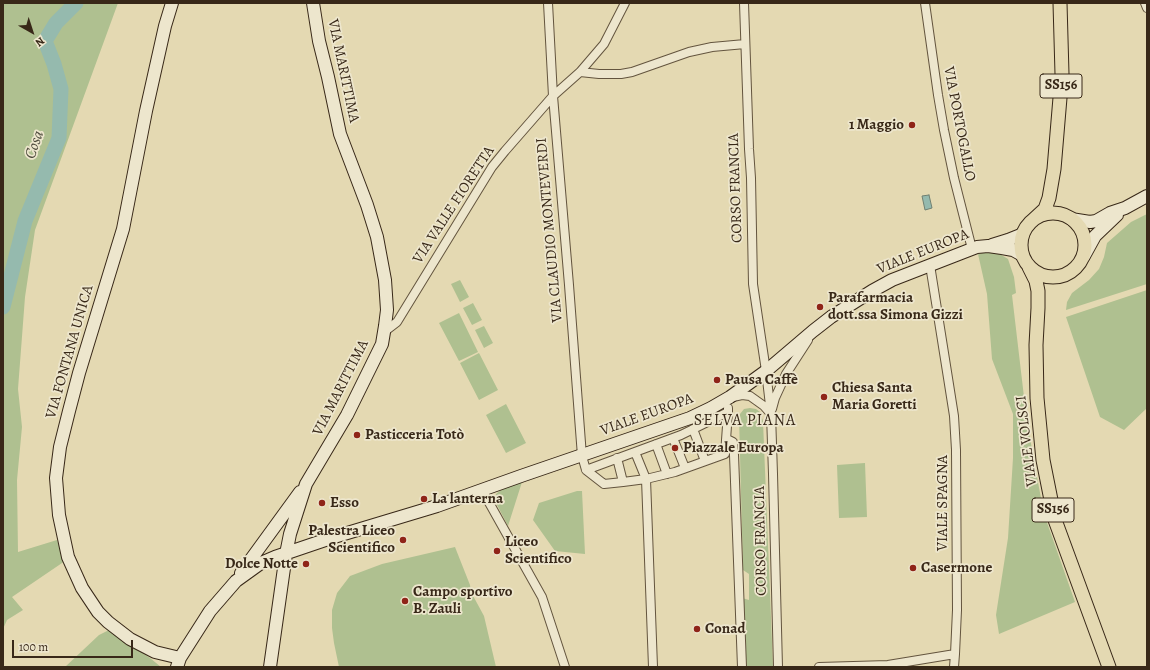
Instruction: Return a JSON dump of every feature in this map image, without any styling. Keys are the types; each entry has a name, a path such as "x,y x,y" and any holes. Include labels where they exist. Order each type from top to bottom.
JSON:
{"main road":[{"name":"VIA FONTANA UNICA","path":"172,3 165,26 146,111 123,229 79,373 60,447 56,478 59,515 68,557 82,588 98,612 130,639 179,662"},
{"name":"VIA MARITTIMA","path":"270,667 290,534 306,484 347,415 382,344 387,299 377,237 367,205 340,134 319,41 313,3"},
{"name":"SS156","path":"1023,234 1032,221 1045,209 1049,198 1054,169 1062,74 1060,3"},
{"name":"SS156","path":"1022,255 1029,267 1042,276 1049,278 1057,278 1066,275 1080,264 1084,256 1084,235 1076,223 1066,216 1056,202 1054,169"},
{"path":"1032,221 1038,217 1053,213 1090,222 1096,221 1147,196"},
{"path":"1084,256 1095,236 1125,208"},
{"path":"988,246 1023,234"},
{"path":"1022,255 1021,241 1023,234"},
{"path":"988,246 1013,250 1022,255"},
{"name":"VIALE EUROPA","path":"236,581 261,563 275,557 334,537 437,506 690,418 728,398 766,371 813,331 852,302 892,280 972,249 988,246"},
{"name":"SS156","path":"1029,267 1036,282 1038,291 1038,308"},
{"name":"SS156","path":"1038,308 1042,296 1057,278"},
{"name":"VIALE VOLSCI","path":"1038,308 1036,345 1037,398 1043,460 1055,520 1109,667"},
{"path":"179,662 210,611 236,581 306,484"}],"street":[{"name":"VIA CLAUDIO MONTEVERDI","path":"548,3 553,96 582,456 586,470"},
{"name":"VIA VALLE FIORETTA","path":"384,332 397,322 492,167 553,96 580,72 604,44 625,3"},
{"name":"CORSO FRANCIA","path":"744,3 751,178 753,284 766,371 770,414 778,667"},
{"name":"VIA PORTOGALLO","path":"925,3 944,130 954,178 972,249"},
{"path":"1145,3 1147,8"},
{"path":"580,72 621,74 632,72 689,52 712,47 745,44"},
{"name":"VIALE SPAGNA","path":"930,265 954,416 956,450 957,610 954,667"},
{"path":"770,414 775,398 786,374 813,331"},
{"path":"586,470 604,484 623,482 667,474 725,454 727,440 728,398 742,395 750,396 764,406 770,414"},
{"path":"586,470 673,438 728,412"},
{"path":"693,429 705,461"},
{"path":"673,438 685,468"},
{"path":"727,440 733,442 734,455 742,667"},
{"path":"656,444 667,474"},
{"path":"635,452 646,479 653,667"},
{"path":"617,458 623,482"},
{"path":"482,490 542,597 565,667"},
{"path":"820,667 888,665 955,654"}],"green space":[{"path":"3,3 118,3 35,230 25,297 18,389 22,427 17,480 18,552 57,540 65,561 12,597 23,610 7,620 3,629"},
{"path":"1147,214 1147,284 1066,310 1067,302 1072,293 1089,280 1099,269 1104,257 1107,243 1131,222"},
{"path":"993,250 1008,259 1014,277 1016,293 1012,295 1026,414 1034,461 1044,514 1075,602 999,634 996,615 1008,538 1013,458 1013,414 992,359 987,294 978,254"},
{"path":"460,280 469,297 460,302 451,284"},
{"path":"1147,290 1147,408 1124,430 1100,417 1066,317"},
{"path":"473,303 482,320 472,325 463,308"},
{"path":"459,313 478,352 459,361 439,323"},
{"path":"484,326 493,343 484,348 475,330"},
{"path":"479,353 498,390 479,400 460,363"},
{"path":"506,404 526,443 506,453 486,415"},
{"path":"744,409 756,409 760,412 763,421 773,667 744,667 745,627 742,598 749,600 749,574 743,570 739,417"},
{"path":"865,463 867,517 839,518 837,465"},
{"path":"522,482 508,526 496,503 496,494 502,489"},
{"path":"577,491 582,491 585,554 555,551 533,520 539,503"},
{"name":"Campo sportivo B. Zauli","path":"455,547 470,585 471,592 484,616 496,667 339,667 332,628 332,610 337,593 350,576 382,564"},
{"path":"109,630 161,667 65,667 99,635"}],"water":[{"path":"929,195 932,208 925,210 922,196"}],"waterway":[{"name":"Cosa","path":"3,307 25,221 59,138 61,89 54,64 45,41 56,23 76,3"}],"place":[{"name":"1 Maggio","path":"912,125"},
{"name":"Parafarmacia dott.ssa Simona Gizzi","path":"820,307"},
{"name":"Pausa Caffè","path":"717,380"},
{"name":"Chiesa Santa Maria Goretti","path":"824,397"},
{"name":"Pasticceria Totò","path":"357,435"},
{"name":"Piazzale Europa","path":"675,448"},
{"name":"La lanterna","path":"424,499"},
{"name":"Esso","path":"322,503"},
{"name":"Palestra Liceo Scientifico","path":"403,540"},
{"name":"Liceo Scientifico","path":"497,551"},
{"name":"Dolce Notte","path":"306,564"},
{"name":"Casermone","path":"913,568"},
{"name":"Campo sportivo B. Zauli","path":"405,601"},
{"name":"Conad","path":"697,629"}],"district":[{"name":"SELVA PIANA","path":"745,421"}]}
